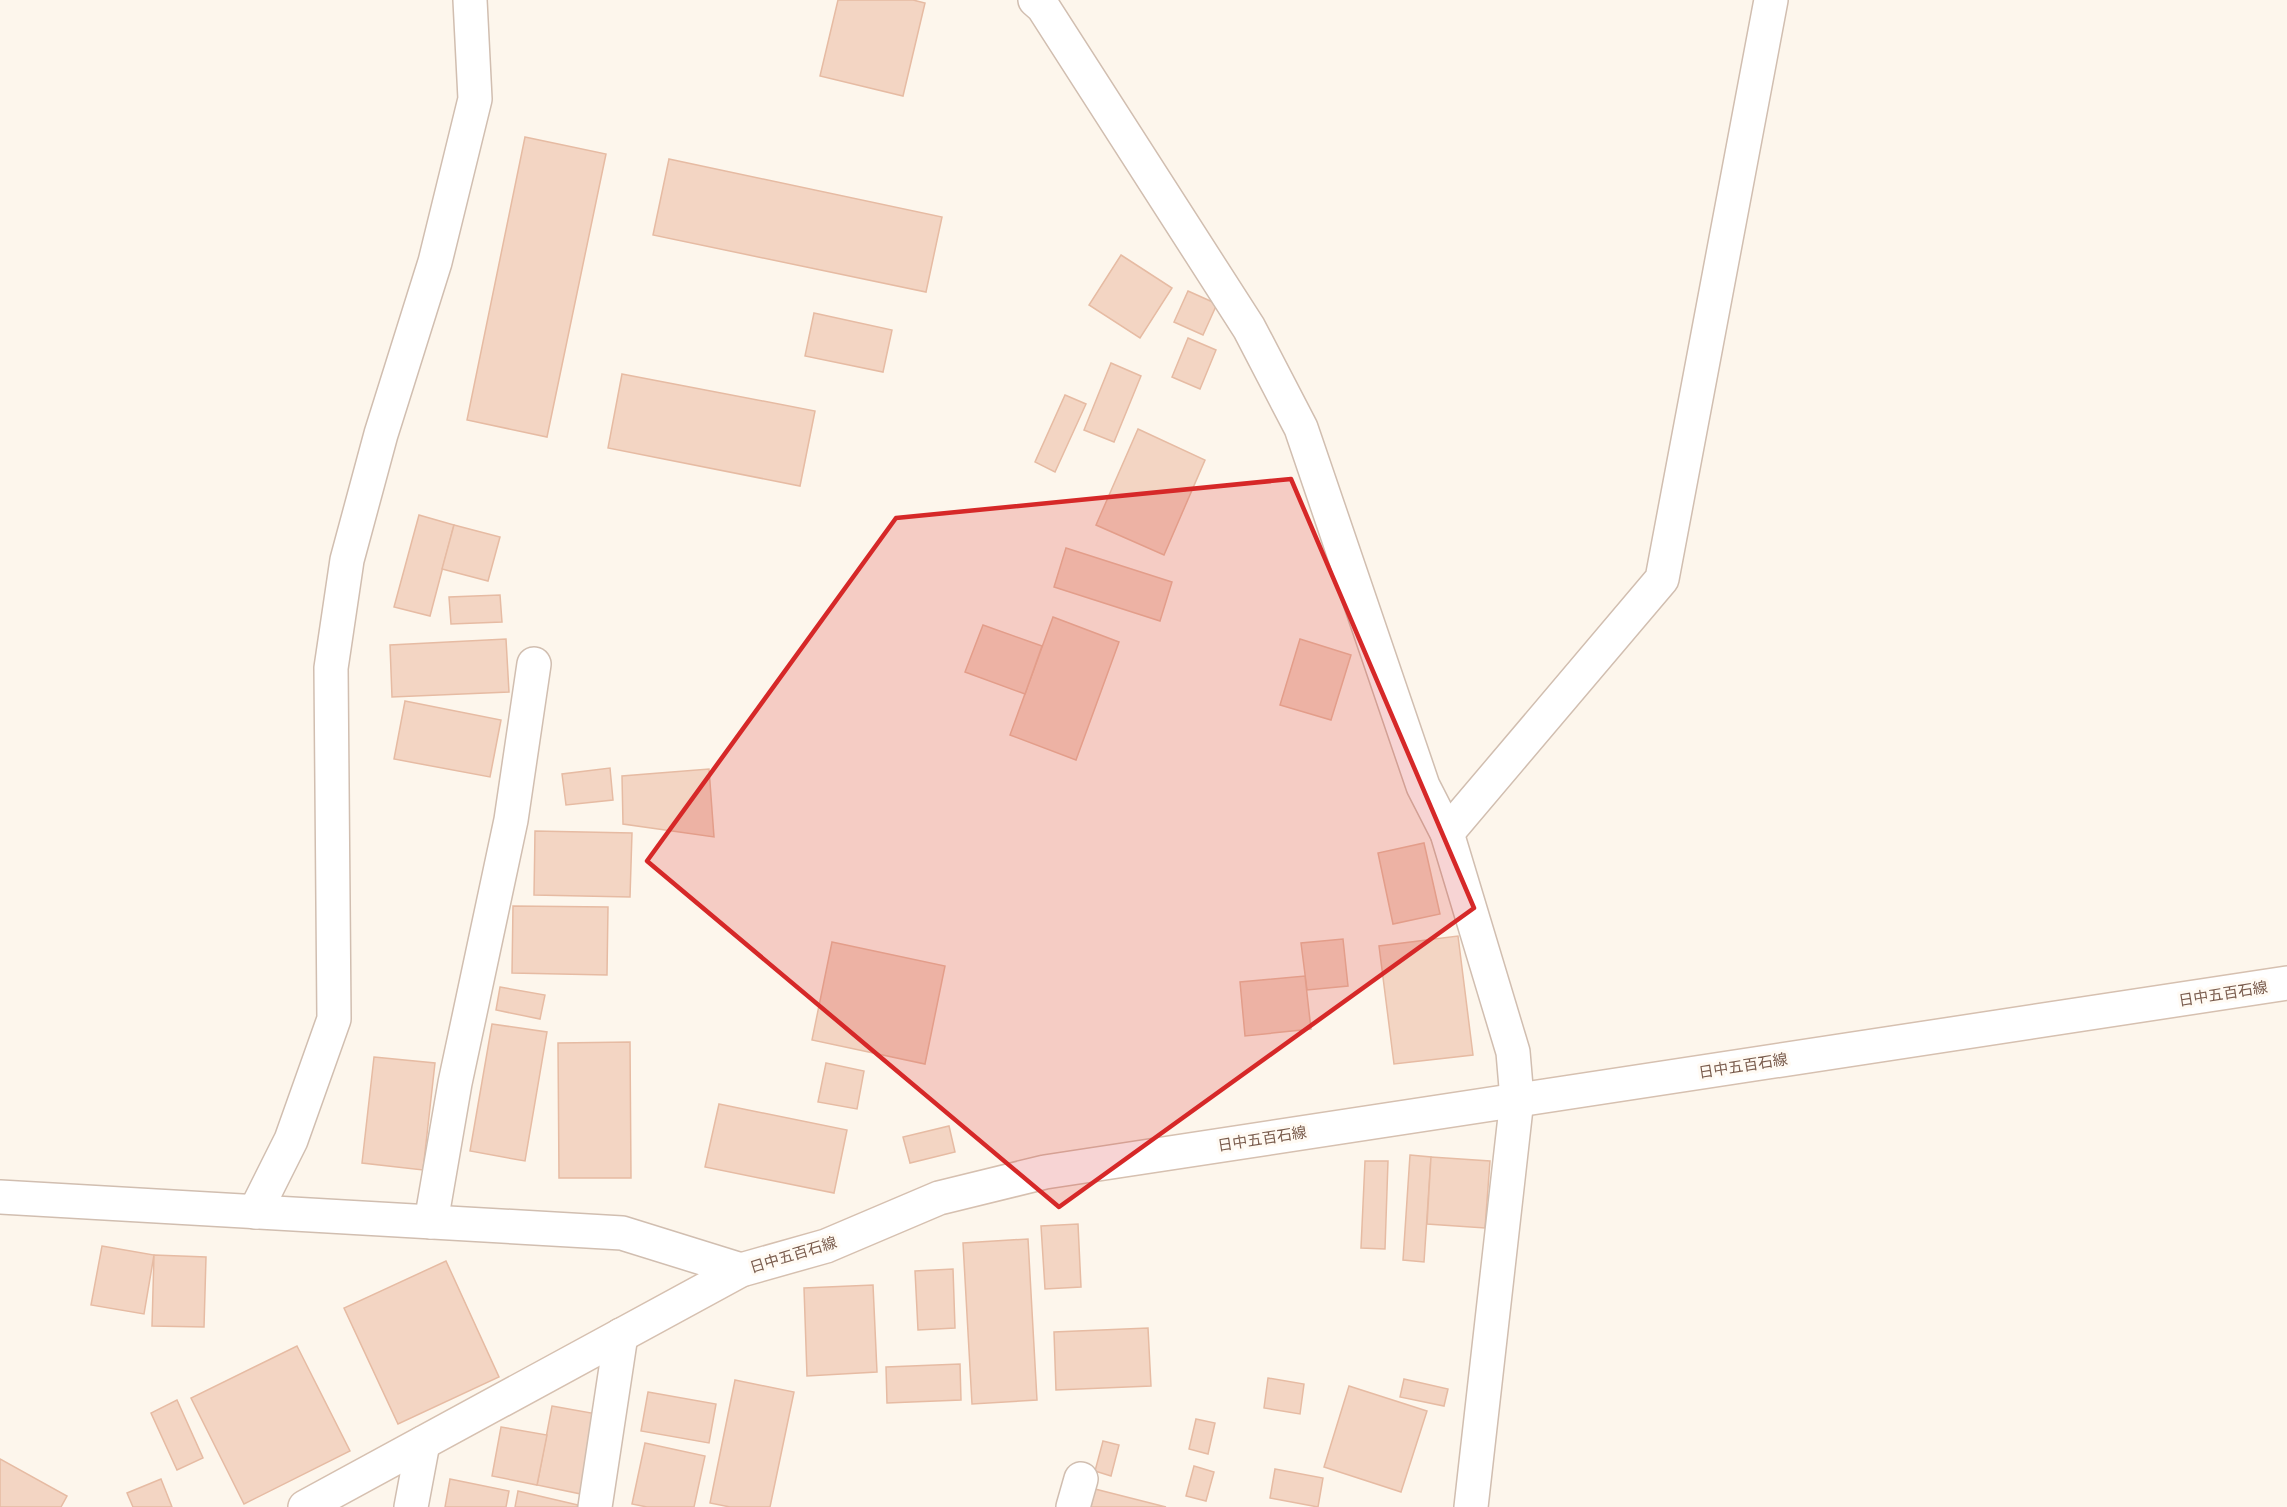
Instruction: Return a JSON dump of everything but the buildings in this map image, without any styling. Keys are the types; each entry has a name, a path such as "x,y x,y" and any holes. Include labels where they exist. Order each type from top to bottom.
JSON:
{"street":[{"path":"255,1212 291,1140 334,1019 331,668 347,560 381,435 435,262 476,99 470,0"},
{"path":"1447,833 1662,579 1771,0"},
{"path":"1042,2 1249,328 1301,428 1423,786 1447,833 1513,1052 1517,1099 1472,1507"},
{"path":"431,1222 455,1083 511,820 534,664"},
{"name":"日中五百石線","path":"305,1507 741,1270 826,1246 939,1198 1045,1172 2287,983"},
{"path":"0,1197 622,1233 741,1270"},
{"path":"595,1507 621,1335"},
{"path":"411,1507 423,1443"}],"highlighted area":[{"path":"1291,479 1474,908 1059,1207 647,861 896,518"}]}
